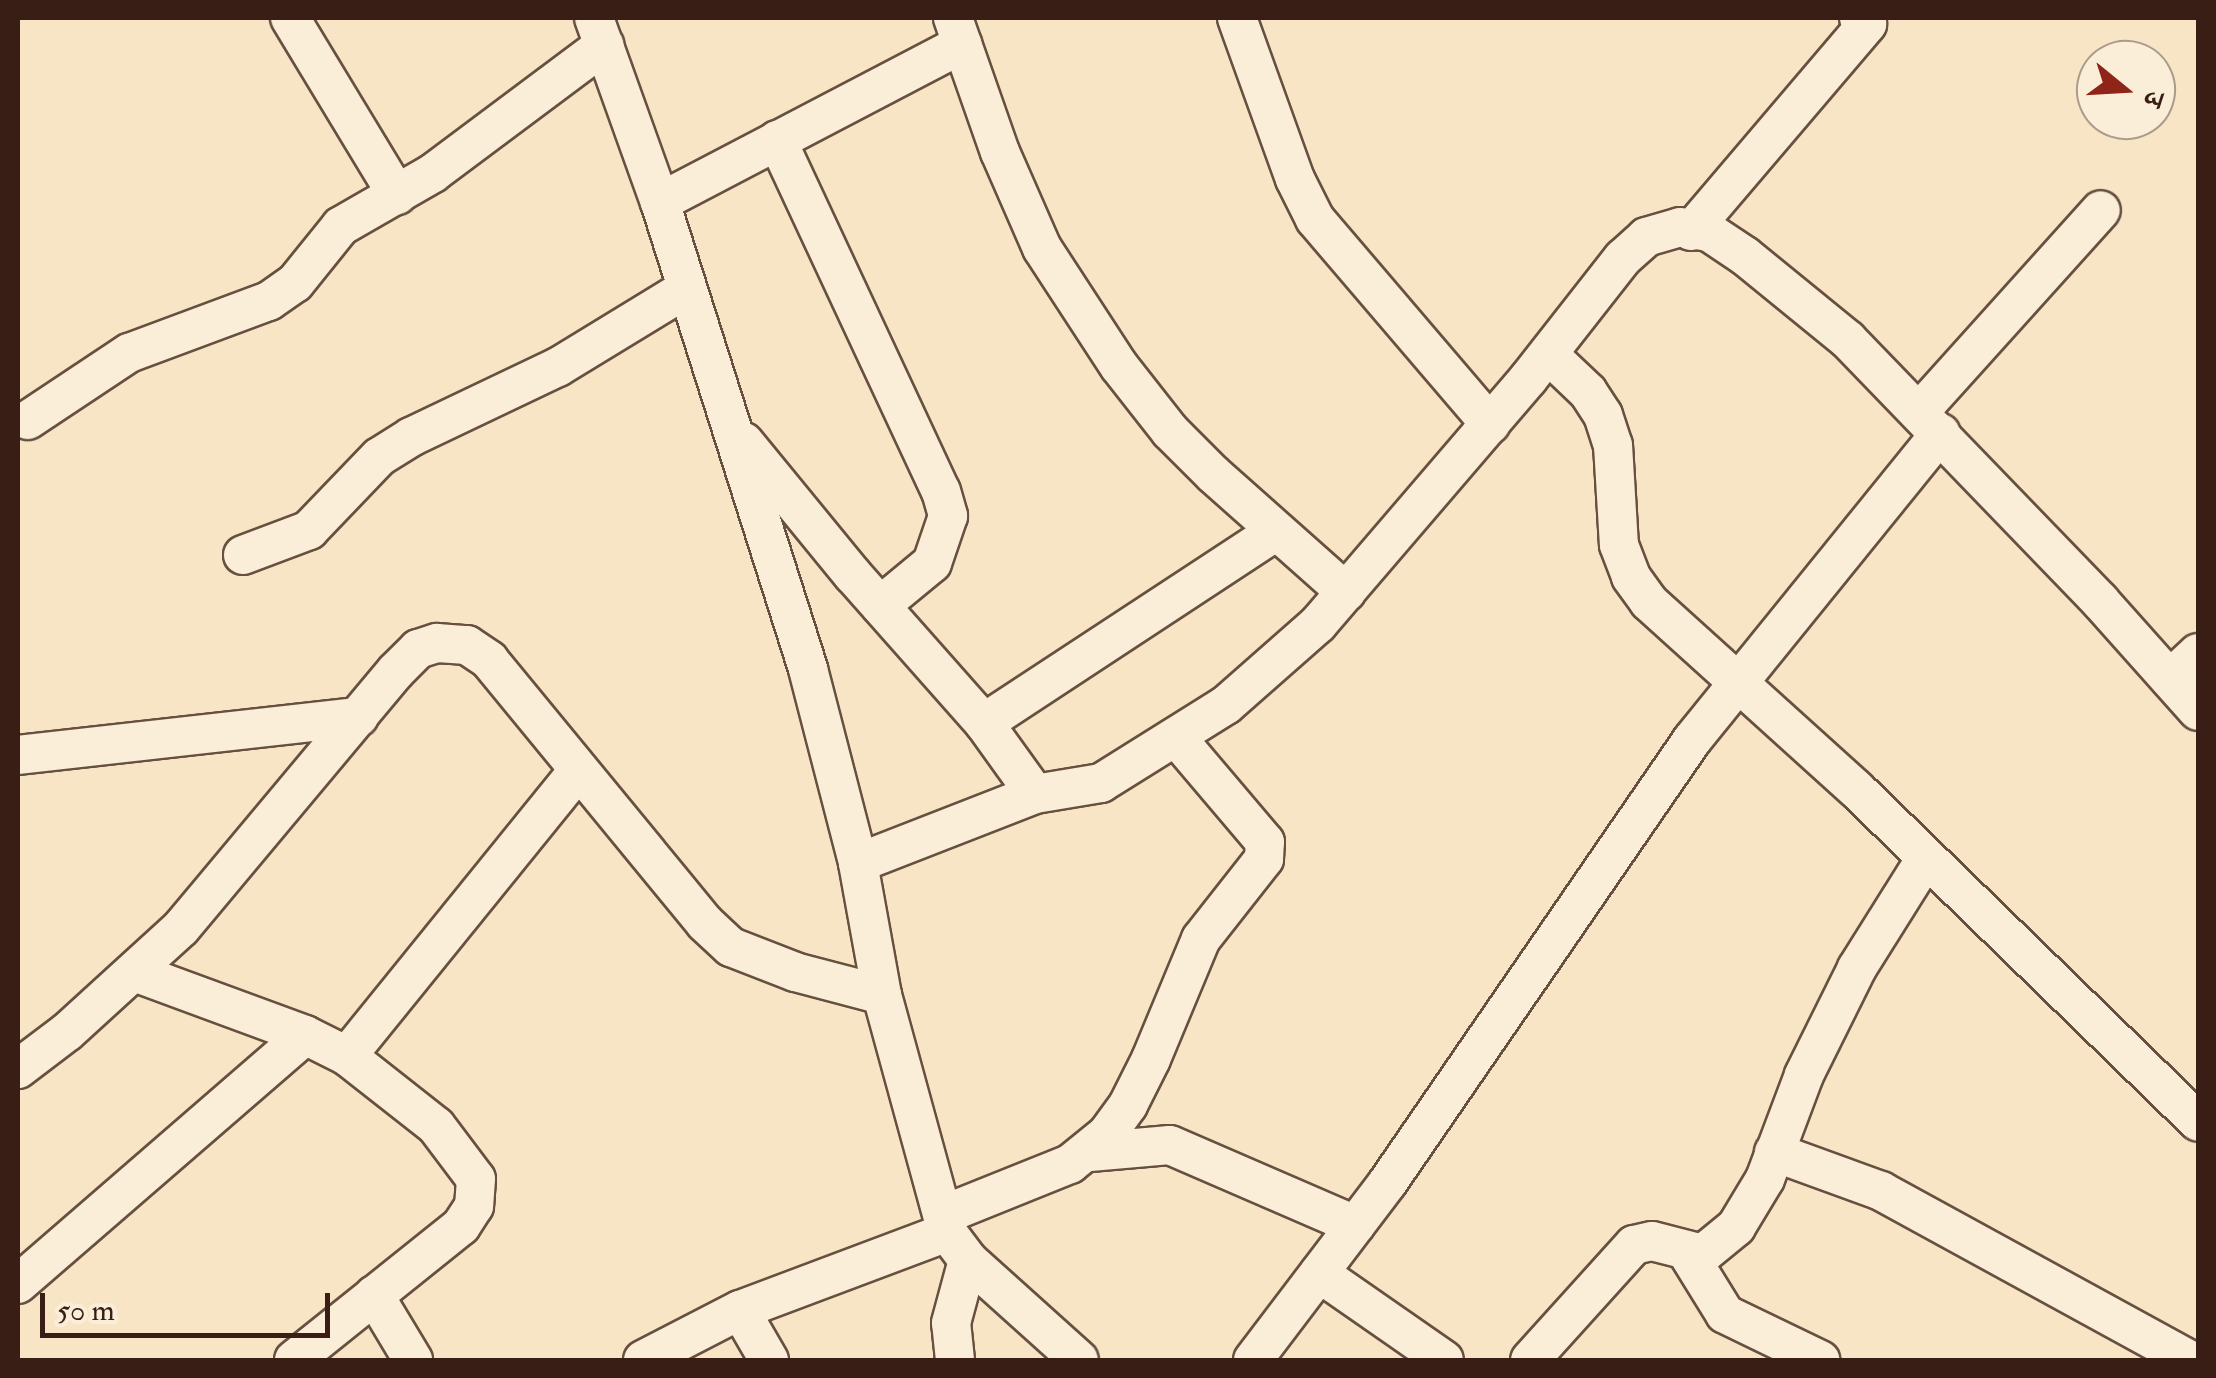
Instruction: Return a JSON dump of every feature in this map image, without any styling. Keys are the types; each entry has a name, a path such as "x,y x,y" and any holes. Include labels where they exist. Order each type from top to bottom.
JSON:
{"street":[{"path":"290,18 397,195"},
{"path":"1239,18 1295,179 1315,219 1490,424"},
{"path":"1690,231 1867,24 1860,18"},
{"path":"28,420 129,353 269,300 295,283 341,226 433,173 599,31 660,202 726,421 808,669 858,864 882,995 953,1236 955,1360"},
{"path":"660,202 777,140 958,31 1000,152 1042,248 1118,366 1170,431 1346,592"},
{"path":"777,140 941,491 948,516 932,563 880,606"},
{"path":"1253,1360 1355,1225 1692,740 1930,422 2101,210"},
{"path":"858,864 1035,794 1100,783 1226,705 1318,624 1490,424 1622,258 1646,238 1680,227 1709,232 1745,256 1848,340 1930,422 2198,711"},
{"path":"243,555 309,530 379,457 411,437 558,367 686,289"},
{"path":"1548,354 1603,415 1613,444 1619,545 1631,577 1649,602 1738,680 1926,858 2198,1122"},
{"path":"726,421 880,606 984,722 1035,794"},
{"path":"984,722 1276,531"},
{"path":"18,1069 134,972 213,894 418,650 438,643 466,645 489,660 578,771 731,947 795,972 882,995"},
{"path":"2170,679 2198,652"},
{"path":"18,754 359,717"},
{"path":"643,1360 740,1310 953,1236 1090,1152 1128,1105 1200,939 1264,859 1265,842 1176,737"},
{"path":"347,1056 578,771"},
{"path":"1530,1360 1634,1245 1652,1241 1688,1254 1714,1248 1736,1228 1758,1193 1804,1075 1857,968 1926,858"},
{"path":"134,972 305,1035 347,1056 436,1126 476,1179 474,1206 461,1226 294,1360"},
{"path":"18,1284 305,1035"},
{"path":"1090,1152 1170,1144 1355,1225"},
{"path":"1774,1152 1881,1191 2190,1360"},
{"path":"953,1236 1078,1360"},
{"path":"1688,1254 1724,1314 1820,1360"},
{"path":"1319,1272 1444,1360"},
{"path":"374,1295 413,1360"},
{"path":"740,1310 770,1360"}]}
